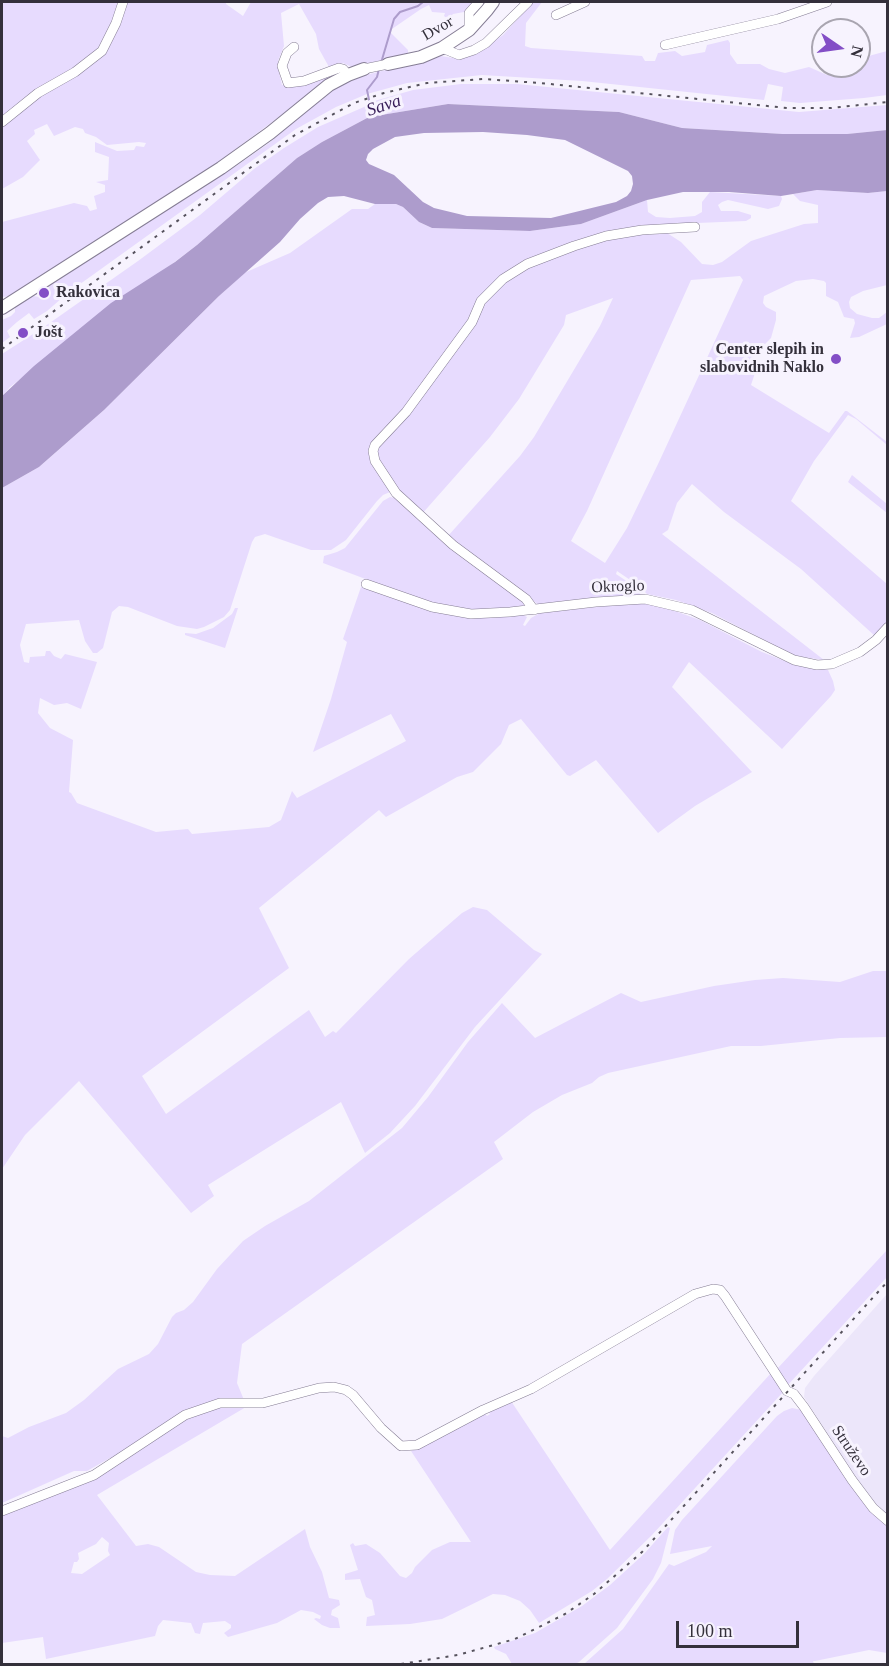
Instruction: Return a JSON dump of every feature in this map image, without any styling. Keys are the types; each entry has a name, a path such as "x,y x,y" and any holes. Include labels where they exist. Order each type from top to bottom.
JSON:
{"street":[{"path":"2,122 38,93 75,72 102,51 116,23 123,2"},
{"path":"469,30 469,13 479,2"},
{"name":"Dvor","path":"388,64 421,57 442,48 469,30 493,2"},
{"path":"442,48 459,55 474,50 486,43 528,2"},
{"path":"556,15 585,2"},
{"path":"665,45 778,19 827,2"},
{"path":"294,47 287,53 282,66 288,83 304,81 339,68 348,75"},
{"path":"3,305 220,168 270,134 329,86 364,69 388,64"},
{"path":"534,610 526,599 453,544 396,493 375,461 373,451 375,445 406,412 472,322 481,301 503,279 527,264 606,236 642,230 695,227"},
{"name":"Okroglo","path":"366,584 423,605 458,612 488,614 645,599 692,610 726,625 766,648 794,660 817,665 832,664 860,652 888,627"},
{"name":"Struževo","path":"2,1511 94,1475 185,1415 220,1403 263,1403 319,1388 334,1387 346,1390 353,1395 381,1428 401,1446 417,1445 483,1410 531,1389 695,1294 712,1289 720,1290 725,1296 787,1391 794,1394 804,1407 873,1508 888,1521"}],"shaded area":[{"path":"2,2 226,2 243,16 251,2 474,2 464,12 453,14 448,19 444,16 445,13 432,12 429,5 421,9 389,31 408,50 408,54 352,67 343,63 329,67 319,49 316,34 299,4 281,13 284,46 278,61 278,68 282,85 292,86 334,76 206,171 11,296 3,297 2,222 74,203 87,206 90,211 97,209 94,196 105,192 105,185 96,182 108,180 109,157 95,152 95,142 117,151 134,150 136,146 144,147 146,143 107,145 85,133 83,129 75,127 54,136 47,124 34,130 35,134 27,141 40,160 23,177 2,189"},
{"path":"533,2 542,2 526,23 525,46 531,48 642,56 645,61 655,61 658,53 675,51 682,56 705,52 707,45 728,40 730,54 737,64 760,64 785,73 809,67 811,68 811,78 871,78 871,55 887,51 887,95 800,103 781,101 783,87 768,84 764,100 582,81 482,75 407,83 367,94 336,107 296,129 69,292 47,311 34,319 29,313 7,331 10,337 2,343 2,320 15,312 15,304 33,296 40,297 50,291 48,286 60,275 239,164 269,143 324,95 362,76 441,56 459,59 484,48 503,35"},
{"path":"461,84 517,84 799,112 887,105 887,130 847,134 783,134 682,128 619,112 448,104 369,117 297,158 197,245 10,387 2,396 2,354 138,261 284,148 318,127 371,102 413,90"},
{"path":"448,104 619,112 682,128 783,134 847,134 887,130 887,191 868,193 817,190 781,196 729,192 683,192 647,200 581,224 530,231 432,228 419,222 403,207 396,204 375,204 344,196 328,197 300,219 280,242 219,296 104,410 39,467 2,488 2,396 34,366 111,303 197,245 297,158 369,117","holes":["483,132 565,140 628,171 632,176 631,191 616,202 551,218 467,216 434,208 423,202 394,175 369,164 366,160 373,149 395,137 424,133"]},
{"path":"817,190 868,193 887,191 887,285 863,291 851,297 849,302 850,308 857,314 872,318 879,318 887,312 887,324 859,337 850,338 855,323 854,319 844,317 838,302 826,296 826,283 813,279 796,281 764,296 763,303 776,312 776,320 771,338 755,350 753,358 755,373 751,385 829,433 847,411 887,442 887,445 848,415 814,461 791,501 887,584 887,623 875,636 801,569 724,512 692,484 677,503 668,530 662,534 824,660 795,656 712,613 676,600 647,594 617,571 616,574 634,586 642,596 539,605 447,537 520,456 534,437 600,326 613,298 566,315 564,325 519,399 490,437 421,515 390,487 390,492 377,501 346,540 331,550 311,550 265,534 255,537 230,610 224,617 204,627 197,629 177,626 128,607 119,606 112,612 103,648 97,653 93,653 85,641 79,620 26,624 20,645 24,662 29,663 30,657 45,656 46,651 50,651 61,659 65,654 97,662 81,709 67,703 54,705 40,698 38,713 50,728 73,740 69,792 77,803 156,832 188,829 192,834 269,827 281,820 292,791 297,798 406,741 391,714 313,752 347,642 343,639 361,587 474,616 488,618 523,615 527,617 523,625 525,626 531,618 540,613 635,603 648,604 700,620 762,652 795,665 828,670 835,690 831,696 782,749 689,662 672,687 752,772 695,806 658,833 596,760 570,776 567,775 521,719 509,725 501,744 473,772 457,777 386,817 379,810 259,908 289,968 142,1076 166,1114 309,1010 325,1037 333,1031 336,1033 409,959 462,913 473,907 487,910 534,950 542,954 475,1027 415,1106 390,1133 365,1153 341,1102 208,1185 214,1196 191,1213 79,1081 25,1135 2,1169 2,488 39,467 104,410 244,273 290,253 352,209 368,209 375,204 396,204 403,207 419,222 432,228 530,231 581,224 647,200 648,212 656,217 670,218 695,216 702,212 702,202 710,192 781,196 779,206 768,209 728,200 718,205 721,211 738,211 751,215 751,218 746,221 673,224 647,230 649,235 667,233 681,242 702,264 713,265 722,262 751,241 804,224 818,223 818,205 800,201 793,194","holes":["740,276 743,280 627,528 605,563 571,541 587,511 691,280"]},
{"path":"852,475 887,504 887,513 848,482"},
{"path":"390,497 395,498 520,597 525,607 491,611 449,607 416,598 323,563 324,556 345,548 383,501"},
{"path":"235,608 238,608 225,648 185,635 185,633 196,634 213,628 232,614"},
{"path":"873,971 887,971 887,1037 731,1046 608,1073 592,1083 562,1095 533,1112 494,1142 503,1159 242,1344 237,1383 244,1400 217,1401 114,1460 110,1458 87,1471 74,1471 2,1503 2,1436 8,1438 66,1413 118,1369 149,1354 158,1344 172,1317 193,1302 217,1269 243,1241 309,1201 402,1128 468,1042 502,1003 535,1038 621,993 641,1002 714,986 755,980 783,978 840,982"},
{"path":"887,1250 887,1277 787,1386 777,1369"},
{"path":"887,1294 887,1518 870,1499 804,1397 805,1388 814,1376"},
{"path":"772,1372 784,1391 652,1535 592,1591 539,1623 520,1601 505,1595 493,1594 442,1619 410,1624 366,1626 367,1617 375,1615 372,1600 366,1597 360,1579 345,1580 345,1574 358,1570 350,1545 353,1543 355,1546 366,1544 380,1553 400,1576 406,1578 432,1550 450,1542 471,1542 411,1451 430,1443 484,1412 487,1416 490,1414 488,1410 511,1401 610,1550"},
{"path":"216,1407 246,1407 97,1495 136,1546 148,1544 159,1547 196,1572 210,1575 235,1576 305,1529 310,1547 322,1572 329,1598 339,1600 340,1605 332,1610 331,1615 338,1618 340,1628 322,1625 314,1619 320,1619 321,1616 301,1610 277,1623 228,1637 224,1633 231,1628 231,1625 225,1621 203,1623 200,1634 195,1633 191,1623 163,1620 155,1636 46,1659 43,1637 2,1643 2,1516 95,1478 185,1419","holes":["102,1537 109,1543 110,1555 82,1574 71,1573 74,1562 79,1559 78,1553 96,1544"]},
{"path":"792,1408 802,1410 881,1521 887,1526 887,1653 869,1650 813,1661 814,1664 584,1664 623,1629 669,1564 674,1566 706,1552 712,1546 670,1554 675,1530 682,1520 777,1416"},
{"path":"668,1527 670,1528 661,1563 653,1579 617,1628 579,1662 575,1664 512,1664 506,1654 495,1649 494,1647 535,1633 582,1606 610,1585 644,1554"}],"waterway":[{"path":"381,63 394,19 400,12 423,2"},
{"name":"Sava","path":"373,119 367,90 377,77 379,69"}],"railway":[{"path":"2,349 295,135 354,103 384,93 427,83 483,79 787,108 831,108 888,102"},
{"path":"401,1664 458,1655 515,1639 565,1614 594,1594 642,1552 888,1281"}],"place":[{"name":"Rakovica","path":"44,293"},
{"name":"Jošt","path":"23,333"},
{"name":"Center slepih in slabovidnih Naklo","path":"836,359"}]}
